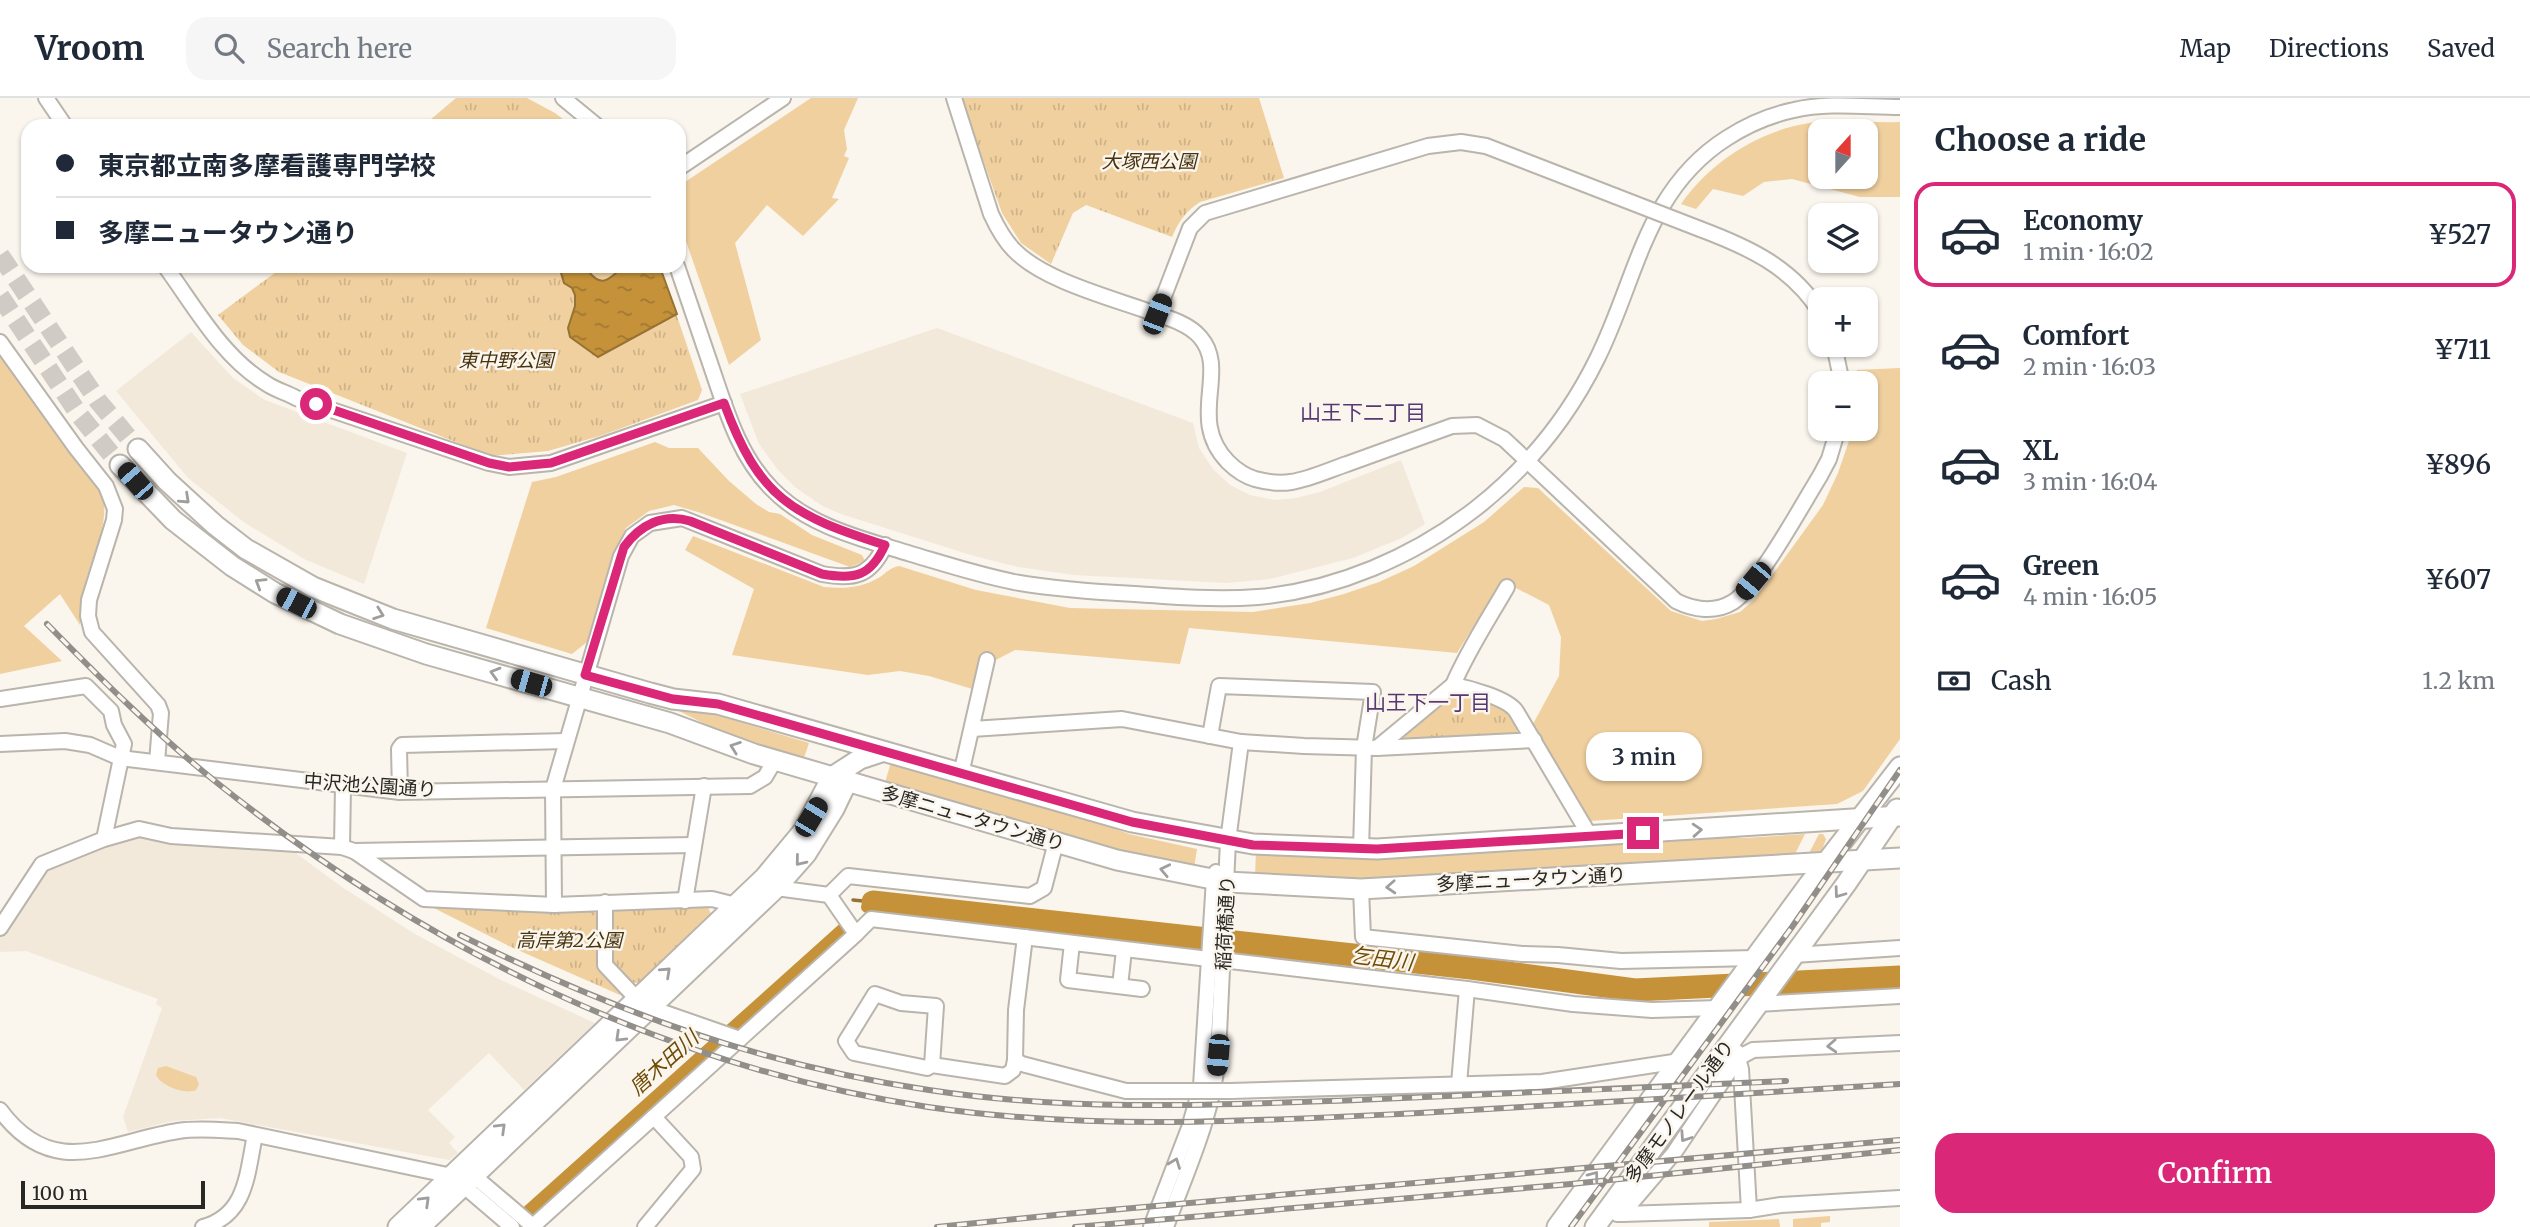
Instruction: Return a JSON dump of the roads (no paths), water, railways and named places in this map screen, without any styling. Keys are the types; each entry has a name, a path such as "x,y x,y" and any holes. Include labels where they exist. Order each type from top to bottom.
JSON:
{"main road":[{"name":"多摩ニュータウン通り","path":"138,449 187,502 246,549 287,574 340,599 432,630 585,675 673,699 718,704 1132,822 1228,841 1272,846 1360,849 1859,820 1897,813"},
{"name":"多摩ニュータウン通り","path":"120,465 173,520 232,566 275,593 340,624 426,654 670,723 775,760 842,776 1117,860 1220,881 1361,889 1900,858"},
{"path":"426,654 422,649 421,639 423,634 432,630"},
{"path":"420,1227 463,1179 644,1004 776,888 818,837 842,776 836,748 819,734"},
{"path":"644,1004 794,844 819,804 842,776 860,759 881,752"},
{"path":"1753,962 1900,767"},
{"path":"1790,959 1897,813"},
{"name":"多摩モノレール通り","path":"1607,1218 1790,959"},
{"name":"多摩モノレール通り","path":"1557,1227 1753,962"},
{"path":"398,1227 463,1179"}],"street":[{"path":"46,98 60,119"},
{"path":"563,98 588,119"},
{"path":"686,163 783,98"},
{"path":"954,98 991,214 1013,250 1049,275 1157,314 1200,337 1212,371 1207,408 1210,431 1221,454 1252,478 1276,483 1305,479 1452,426 1477,425 1504,439 1676,601 1702,609 1715,609 1734,601 1753,581 1820,476 1834,441"},
{"path":"679,273 724,403 748,460 785,501 814,520 836,530 974,572 1028,584 1156,596 1260,596 1340,580 1406,553 1453,526 1527,462 1586,381 1609,334 1655,216 1677,182 1701,156 1747,126 1791,110 1822,107 1900,107"},
{"path":"1157,314 1191,228 1205,213 1428,146 1461,142 1486,146 1745,246 1772,262 1808,297"},
{"path":"170,273 217,339 239,362 268,385 296,398 489,463 509,467 551,463 724,403"},
{"path":"0,342 106,486 111,498 114,520 89,600 88,616 92,632 158,705 161,713 158,762"},
{"path":"554,905 553,789 624,547 632,536 650,523 672,518 690,521 822,574 836,576 849,576 868,570 878,560 885,545"},
{"path":"1371,748 1453,685 1469,648 1483,630 1507,587"},
{"path":"961,774 987,660"},
{"path":"0,699 86,685 111,711 114,725 124,744 104,839"},
{"path":"1453,685 1513,706 1590,836"},
{"path":"1210,736 1219,686 1373,692 1371,748 1360,849"},
{"path":"972,729 1122,719 1241,743 1371,748 1534,740"},
{"name":"中沢池公園通り","path":"0,744 65,741 90,745 120,758 400,792 750,786 765,777 775,760"},
{"path":"400,792 399,749 402,745 566,741"},
{"name":"稲荷橋通り","path":"1151,1227 1189,1128 1201,1086 1216,955 1220,881 1241,743"},
{"path":"343,786 348,849"},
{"path":"685,901 704,786"},
{"path":"0,928 42,864 104,839 139,829 171,836 348,849 554,849 694,845"},
{"path":"829,895 848,876 1030,896 1044,888 1056,842"},
{"path":"348,849 424,899 554,905 712,899 736,905"},
{"path":"776,888 829,895 856,934"},
{"path":"1361,889 1363,937 1522,954 1558,954 1622,961 1753,962"},
{"path":"0,900 17,901"},
{"path":"605,902 605,965 644,1004 731,1036"},
{"path":"0,1110 26,1136 41,1145 67,1152 93,1152 195,1129 238,1131 463,1179 510,1219 532,1225 654,1117 731,1036 871,919 1124,950 1216,955 1586,1005 1652,1010 1722,1003"},
{"path":"932,1065 936,1006 901,1003 875,994 846,1041 854,1053 927,1068 932,1065 1005,1076 1013,1070 1015,1059 1016,1010 1025,937"},
{"path":"1072,943 1068,980 1142,989"},
{"path":"1790,959 1900,948"},
{"path":"1120,986 1124,950"},
{"name":"稲荷橋通り","path":"1166,1227 1202,1132 1214,1087 1218,1055 1216,955"},
{"path":"1459,1084 1467,989"},
{"path":"1760,1000 1900,996"},
{"path":"1733,1037 1741,1069 1749,1210"},
{"path":"1607,1218 1674,1153 1738,1058 1753,1050 1900,1043"},
{"path":"1015,1059 1126,1091 1231,1091 1542,1082 1680,1061"},
{"path":"645,1227 693,1169 691,1157 654,1117"},
{"path":"203,1227 227,1216 235,1207 245,1183 255,1135"},
{"path":"1607,1218 1900,1198"}],"water":[{"path":"561,273 590,273 595,278 605,280 616,273 662,273 677,314 598,357 570,337 568,328 575,306 575,295 572,288 564,283"}],"waterway":[{"path":"853,900 873,902"},
{"name":"乞田川","path":"867,907 873,902"},
{"name":"乞田川","path":"873,902 1471,968 1635,990 1900,977"},
{"name":"唐木田川","path":"516,1222 844,928"}],"tunnel":[{"path":"0,255 98,401 138,449"},
{"path":"0,296 80,416 120,465"}],"railway":[{"path":"47,624 129,705 193,763 295,842 377,897 462,947 551,991 641,1030 735,1063 830,1088 928,1107 989,1114 1112,1122 1174,1122 1419,1113 1900,1084"},
{"path":"1571,1227 1792,927 1900,770"},
{"path":"460,935 574,988 688,1032 806,1066 929,1090 983,1097 1036,1102 1196,1105 1786,1081"},
{"path":"937,1227 1900,1140"},
{"path":"1075,1227 1571,1184 1900,1150"}],"district":[{"name":"山王下二丁目","path":"1363,413"},
{"name":"山王下一丁目","path":"1428,703"}],"park label":[{"name":"大塚西公園","path":"1149,161"},
{"name":"東中野公園","path":"506,360"},
{"name":"高岸第2公園","path":"569,940"}]}
